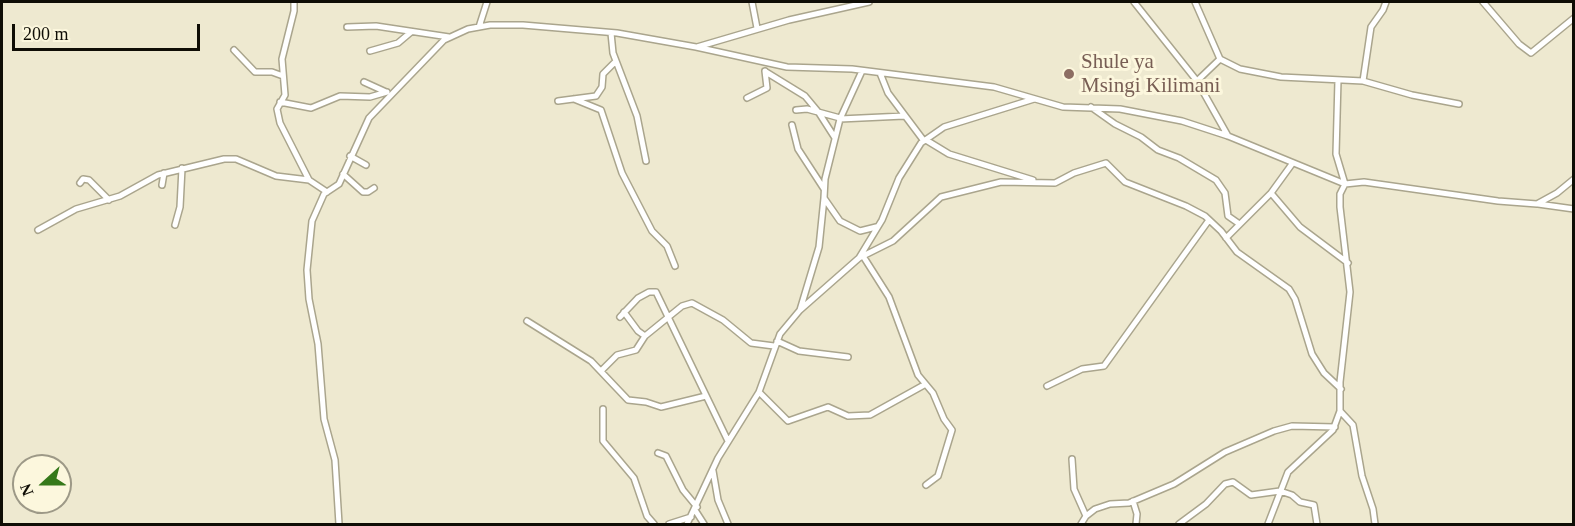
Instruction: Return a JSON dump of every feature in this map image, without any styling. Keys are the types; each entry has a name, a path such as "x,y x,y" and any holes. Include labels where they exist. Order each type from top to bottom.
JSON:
{"street":[{"path":"294,2 294,11 282,59 285,95 277,109 280,123 309,180"},
{"path":"479,27 487,2"},
{"path":"751,2 757,28"},
{"path":"696,47 757,28 858,2 869,2"},
{"path":"1134,2 1197,81 1228,136"},
{"path":"1195,2 1220,59 1240,69 1260,74 1363,81 1459,104"},
{"path":"1363,81 1371,27 1384,9 1386,2"},
{"path":"1483,2 1519,44 1531,53 1574,18"},
{"path":"339,525 335,460 324,419 318,344 307,280 312,221 321,199 335,188 343,174 369,118 444,40 479,27 523,25 611,33 696,47 764,64 862,71 994,87 1063,107 1090,106 1169,118 1228,136 1345,184 1364,182 1476,199 1574,208"},
{"path":"347,27 376,26 451,37"},
{"path":"370,51 398,43 411,32"},
{"path":"611,33 616,62 637,116 646,161"},
{"path":"234,50 255,72 272,72 283,76"},
{"path":"1197,81 1220,59"},
{"path":"558,101 588,99 599,94 603,74 616,62"},
{"path":"747,98 767,88 764,64"},
{"path":"800,310 819,247 824,191 835,138 840,119 862,71"},
{"path":"766,72 804,96 820,113 835,138"},
{"path":"880,73 888,93 925,141 949,154 1041,184"},
{"path":"1268,525 1292,466 1335,427 1340,411 1348,317 1348,263 1340,207 1340,194 1345,184 1336,154 1338,80"},
{"path":"364,82 387,92"},
{"path":"280,102 311,108 340,96 370,97 397,91"},
{"path":"574,99 580,103 597,106 604,115 622,173 652,231 667,246 675,266"},
{"path":"861,257 878,227 899,178 925,141 944,127 1035,99"},
{"path":"1090,106 1115,124 1147,140 1158,150 1179,158 1216,180 1226,197 1228,216 1238,223"},
{"path":"796,110 807,109 840,119 904,116"},
{"path":"792,125 798,149 824,191"},
{"path":"350,156 366,165"},
{"path":"38,230 75,209 109,200 164,173 207,162 236,159 276,176 309,180 327,192"},
{"path":"687,525 728,441 759,392 775,343 788,321 861,257 893,241 941,197 1001,182 1041,184 1057,182 1074,173 1106,164 1125,182 1186,206 1209,220 1241,255 1292,292 1312,354 1324,373 1341,389"},
{"path":"1226,238 1238,223 1270,193 1292,164"},
{"path":"175,225 180,207 182,168"},
{"path":"162,185 164,173"},
{"path":"343,174 363,192 374,188"},
{"path":"1537,204 1557,193 1574,178"},
{"path":"80,183 83,179 89,180 109,200"},
{"path":"1270,193 1300,227 1348,263"},
{"path":"824,198 834,215 845,224 860,231 878,227"},
{"path":"1047,386 1082,369 1102,367 1106,364 1209,220"},
{"path":"861,257 889,297 924,385 933,393 953,433 944,449 943,463 938,476 927,484"},
{"path":"645,336 622,315 638,298 652,291 658,296 691,361 728,441"},
{"path":"601,371 617,355 636,350 645,336 667,317 682,306 692,303 723,320 751,343 775,343 799,351 848,357"},
{"path":"527,321 584,355 628,400 661,407 706,396"},
{"path":"759,392 775,411 788,421 828,407 848,416 870,416 924,385"},
{"path":"603,409 603,441 634,478 647,516 654,525"},
{"path":"1340,411 1353,425 1362,476 1373,509 1375,525"},
{"path":"1081,525 1086,516 1107,504 1133,501 1177,482 1225,452 1274,431 1292,426 1335,427"},
{"path":"658,453 666,456 704,525"},
{"path":"1072,459 1074,489 1086,516"},
{"path":"713,469 718,500 728,525"},
{"path":"1179,525 1206,504 1227,483 1233,482 1251,495 1280,491 1292,495 1300,502 1314,505 1317,525"},
{"path":"1133,501 1137,514 1136,525"},
{"path":"669,525 691,518"}],"place":[{"name":"Shule ya Msingi Kilimani","path":"1069,74"}]}
